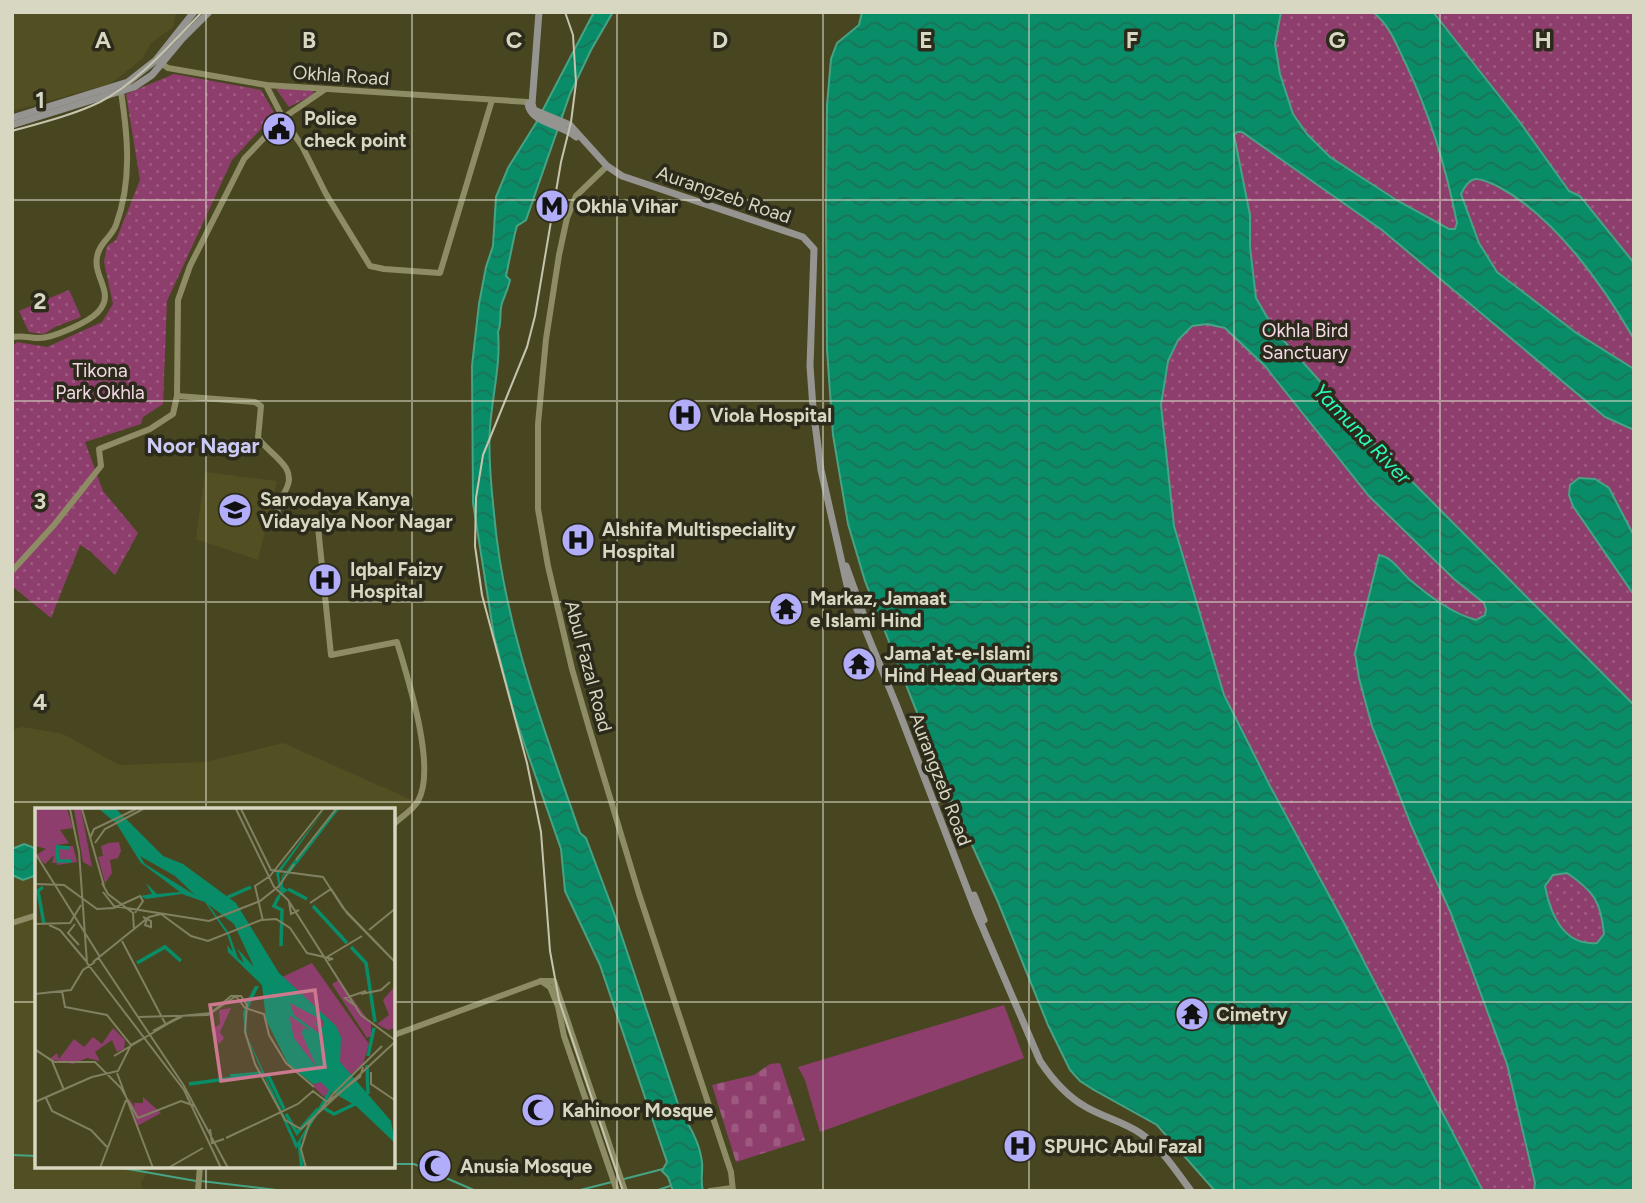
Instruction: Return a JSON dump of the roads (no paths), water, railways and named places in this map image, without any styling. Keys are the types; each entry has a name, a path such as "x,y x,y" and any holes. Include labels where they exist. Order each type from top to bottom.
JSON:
{"main road":[{"path":"12,125 134,87 152,75 194,12"},
{"path":"12,118 128,82 159,62 209,12"},
{"path":"537,12 528,102 530,112 563,125 606,167"},
{"path":"536,114 532,103 537,12"},
{"name":"Aurangzeb Road","path":"606,167 630,179 806,239 814,249 816,407 832,506 849,574 871,636 1043,1060 1069,1090 1088,1104 1144,1132 1161,1149 1192,1191"}],"street":[{"name":"Okhla Road","path":"159,62 168,68 266,85 528,102"},
{"path":"266,85 283,118 302,146 326,194 370,265 384,269 440,273 492,100"},
{"path":"12,571 54,526 101,466 99,449 150,429 173,414 177,396 178,300 182,285 241,164 250,151 283,118 324,90"},
{"path":"12,337 39,338 57,334 92,317 105,303 106,294 97,271 96,258 102,242 116,225 128,175 121,92"},
{"name":"Abul Fazal Road","path":"606,167 576,196 566,218 546,339 538,424 538,509 548,566 575,681 639,894 731,1172 733,1189"},
{"path":"177,396 255,402 261,406 258,438 283,464 290,478 289,486 277,509 278,516 287,522 318,527 331,655 397,642 424,750 424,772 417,803 396,822"},
{"path":"12,923 35,916"},
{"path":"396,1034 541,981 553,986 564,1037 618,1183 625,1191"},
{"path":"710,1191 733,1189"}],"water":[{"path":"594,12 613,12 570,94 526,220 517,226 515,233 506,276 510,280 501,307 498,332 489,438 492,492 506,595 527,675 580,833 586,838 613,910 681,1113 699,1149 703,1191 673,1191 668,1177 662,1171 667,1162 600,965 565,891 561,849 515,717 494,636 473,503 472,366 479,304 493,246 496,197 508,168 536,123"},
{"name":"Okhla Bird Sanctuary","path":"862,12 1281,12 1275,44 1280,74 1293,114 1307,134 1330,157 1398,201 1449,229 1455,229 1457,223 1448,182 1422,101 1392,35 1373,12 1433,12 1519,121 1569,191 1580,196 1634,263 1634,339 1608,297 1576,254 1520,200 1481,179 1468,182 1461,194 1479,243 1497,272 1575,332 1634,369 1634,430 1605,417 1382,230 1242,132 1234,135 1250,215 1250,247 1256,298 1275,331 1351,420 1634,705 1634,1191 1534,1191 1535,1183 1507,1064 1450,911 1412,827 1372,726 1359,678 1355,653 1379,555 1392,561 1432,598 1458,613 1476,620 1485,615 1484,603 1454,579 1369,496 1265,366 1225,328 1207,324 1192,326 1178,340 1168,361 1161,405 1174,526 1224,695 1483,1191 1215,1191 1157,1125 1094,1090 1070,1070 952,801 865,581 848,524 833,435 827,350 827,105 831,59 837,43 859,25","holes":["1567,873 1590,892 1601,914 1604,934 1597,943 1585,943 1567,933 1550,907 1545,886 1553,875"]},
{"path":"1579,478 1595,479 1609,488 1634,536 1634,595 1573,506 1569,495 1570,485"},
{"path":"24,844 35,848 35,876 23,880 12,875 12,849"}],"waterway":[{"path":"12,1155 35,1156"},
{"path":"396,1164 414,1164 476,1191"},
{"path":"122,1168 196,1181"},
{"path":"624,1179 663,1169"},
{"path":"201,1181 285,1191"},
{"path":"576,1191 612,1182"},
{"path":"655,1191 670,1186"}],"railway":[{"path":"12,131 79,111 114,94 154,61 202,12"},
{"path":"565,12 573,35 576,83 571,122 561,162 535,316 527,347 483,455 476,498 475,546 482,595 527,763 541,832 550,951 559,1000 623,1191"}],"place":[{"name":"Police check point","path":"279,129"},
{"name":"Okhla Vihar","path":"552,206"},
{"name":"Viola Hospital","path":"685,415"},
{"name":"Sarvodaya Kanya Vidayalya Noor Nagar","path":"235,510"},
{"name":"Alshifa Multispeciality Hospital","path":"578,540"},
{"name":"Iqbal Faizy Hospital","path":"325,580"},
{"name":"Markaz, Jamaat e Islami Hind","path":"786,609"},
{"name":"Jama'at-e-Islami Hind Head Quarters","path":"859,664"},
{"name":"Cimetry","path":"1192,1014"},
{"name":"Kahinoor Mosque","path":"538,1110"},
{"name":"SPUHC Abul Fazal","path":"1020,1146"},
{"name":"Anusia Mosque","path":"435,1166"}],"district":[{"name":"Noor Nagar","path":"203,446"}],"park label":[{"name":"Tikona Park Okhla","path":"100,381"}],"water label":[{"name":"Yamuna River","path":"1362,434"}]}
